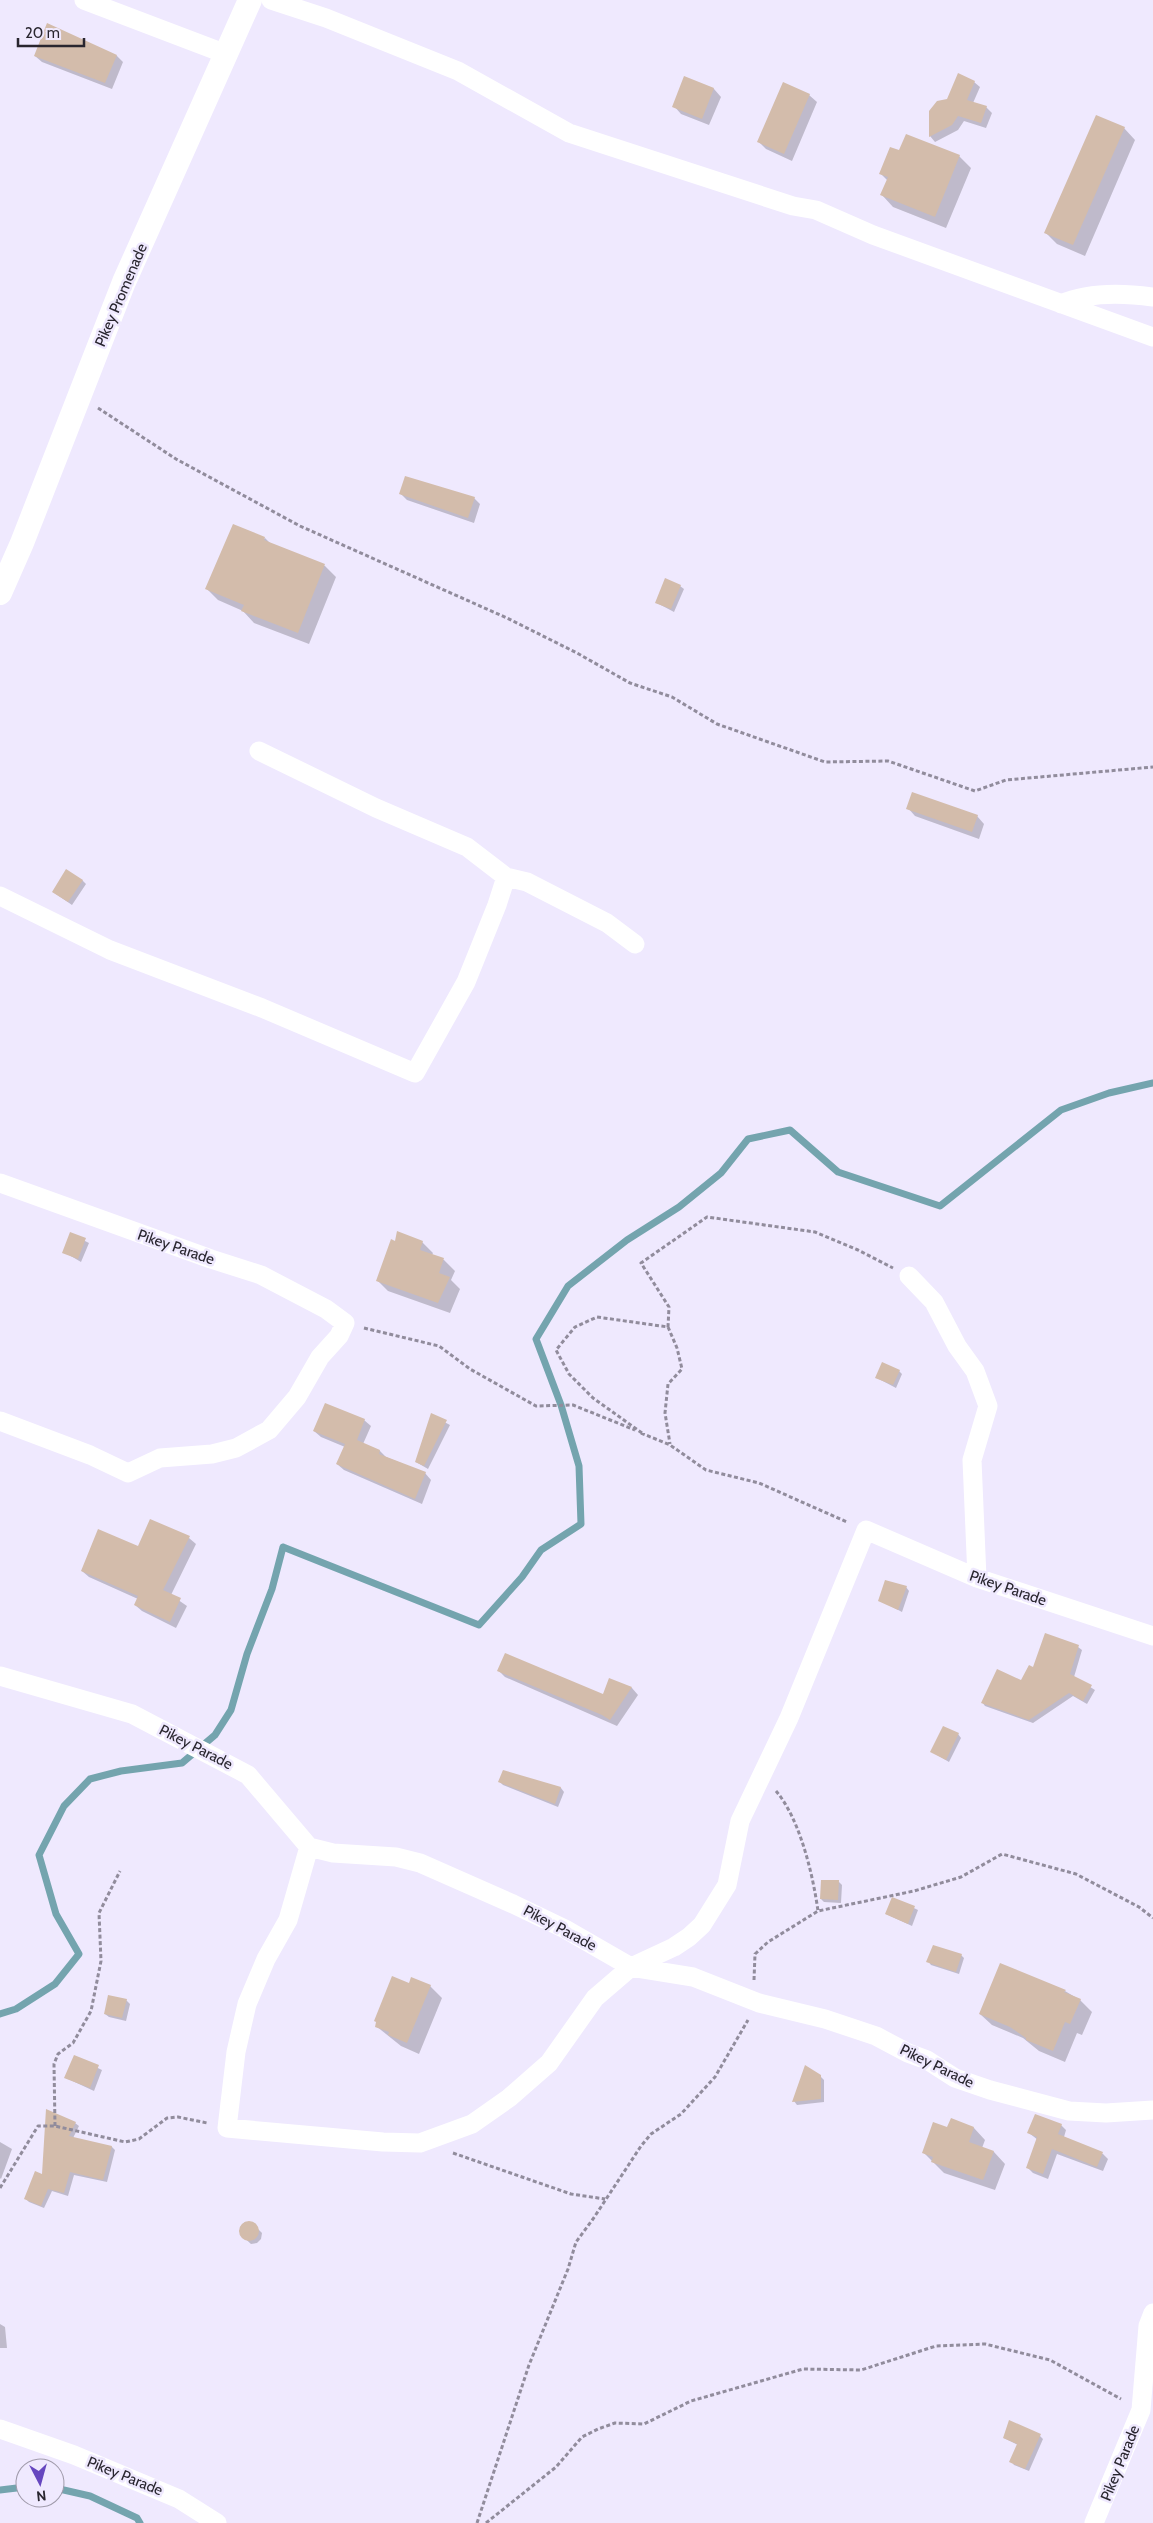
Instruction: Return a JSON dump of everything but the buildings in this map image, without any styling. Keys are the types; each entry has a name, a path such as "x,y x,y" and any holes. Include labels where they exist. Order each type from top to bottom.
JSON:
{"street":[{"path":"84,0 226,54"},
{"name":"Pikey Promenade","path":"0,593 124,282 250,0"},
{"path":"271,0 326,18 458,71 569,133 793,206 816,210 873,235 1153,337"},
{"path":"1061,304 1074,298 1092,296 1153,297"},
{"path":"259,751 376,808 467,847 506,876 527,882 607,923 635,944"},
{"path":"0,896 110,950 262,1008 415,1072 466,982 506,876"},
{"name":"Pikey Parade","path":"0,1182 211,1260 261,1275 326,1309 345,1323"},
{"path":"909,1276 934,1302 957,1346 975,1371 988,1406 972,1460 977,1578"},
{"path":"0,1421 90,1455 128,1473 160,1458 212,1454 236,1448 269,1430 286,1412 310,1378 320,1357 339,1336 345,1323"},
{"path":"310,1847 288,1920 266,1959 247,2004 236,2052 227,2128 382,2142 420,2143 472,2124 509,2098 550,2063 595,1998 631,1967 674,1947 702,1925 726,1885 740,1821 789,1718 866,1530"},
{"name":"Pikey Parade","path":"866,1530 977,1578 1153,1636"},
{"name":"Pikey Parade","path":"0,1676 132,1714 248,1774 310,1847 333,1853 396,1857 420,1863 565,1929 631,1967 693,1977 759,2003 825,2019 876,2036 908,2053 927,2060 955,2078 990,2090 1069,2111 1106,2113 1153,2110"},
{"name":"Pikey Parade","path":"1094,2523 1142,2410 1148,2326 1153,2313"},
{"name":"Pikey Parade","path":"0,2429 74,2455 179,2499 217,2523"}],"path":[{"path":"80,396 176,459 300,526 507,618 577,653 630,683 672,697 717,724 825,762 888,761 975,791 1006,780 1153,767"},
{"path":"670,1445 665,1413 668,1384 682,1369 677,1348 668,1327 670,1307 641,1263 707,1217 815,1232 858,1250 909,1276"},
{"path":"642,1433 593,1398 569,1374 556,1350 576,1326 597,1317 668,1327"},
{"path":"345,1323 439,1346 470,1369 536,1406 573,1405 670,1445 706,1470 759,1483 866,1530"},
{"path":"763,1775 784,1800 805,1849 813,1875 818,1911"},
{"path":"477,2523 529,2365 568,2269 576,2242 651,2134 681,2114 715,2078 759,2003 753,1974 755,1954 768,1942 818,1911 914,1891 961,1877 1002,1854 1076,1874 1140,1907 1153,1918"},
{"path":"55,2126 54,2064 58,2054 73,2043 91,2010 101,1961 99,1913 120,1871"},
{"path":"0,2188 38,2126 55,2126 125,2142 139,2139 167,2118 178,2117 227,2128"},
{"path":"420,2143 571,2194 605,2200"},
{"path":"486,2523 556,2468 582,2437 598,2428 615,2423 644,2424 691,2401 803,2370 862,2370 936,2346 985,2344 1050,2360 1142,2410"}],"waterway":[{"path":"0,2014 16,2009 55,1984 79,1954 56,1914 39,1855 64,1806 90,1779 121,1771 182,1763 215,1735 231,1710 247,1654 272,1589 283,1547 479,1625 522,1577 541,1550 581,1524 579,1466 561,1405 536,1339 568,1286 627,1240 679,1207 721,1173 748,1139 790,1130 838,1172 940,1206 1061,1110 1109,1093 1153,1083"},
{"path":"0,2490 15,2488"},
{"path":"65,2490 90,2496 137,2518 140,2523"}]}
